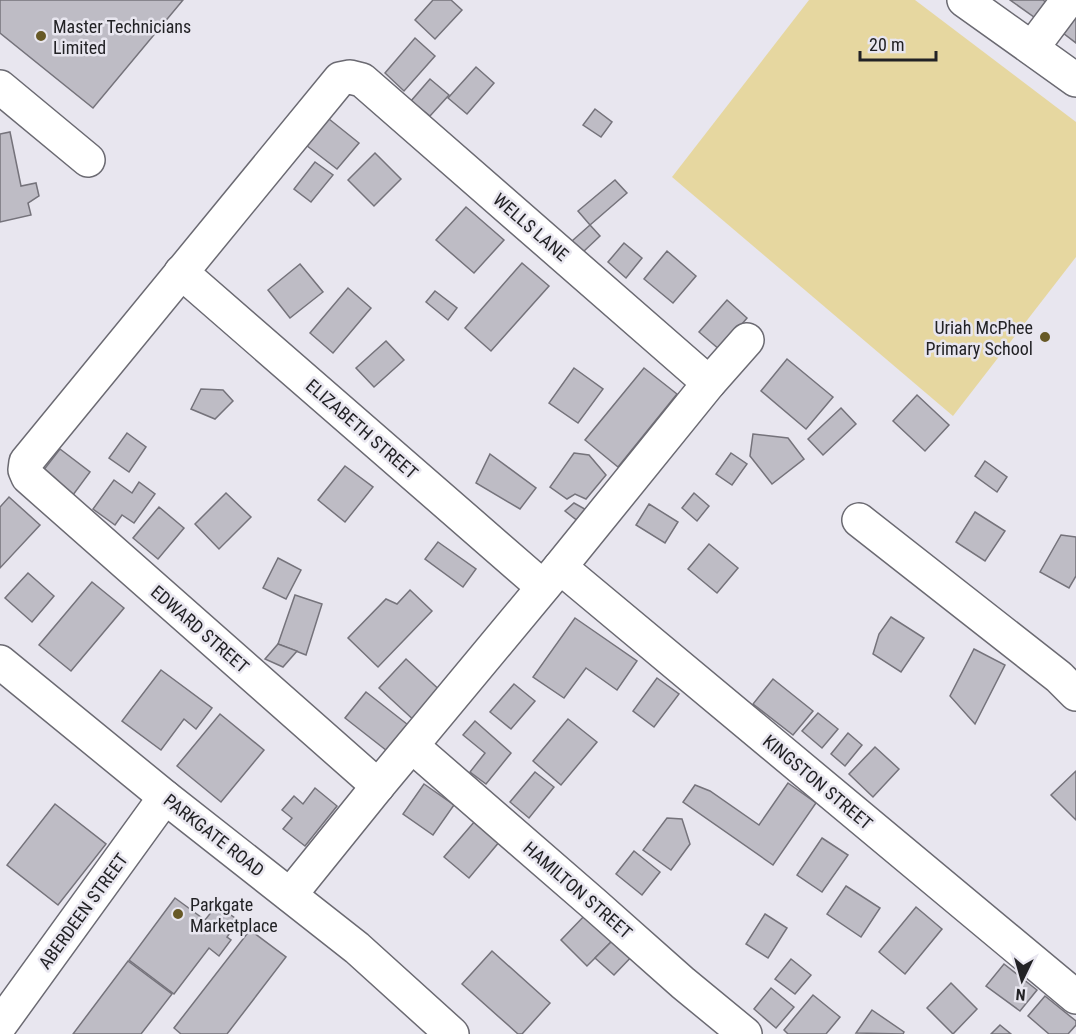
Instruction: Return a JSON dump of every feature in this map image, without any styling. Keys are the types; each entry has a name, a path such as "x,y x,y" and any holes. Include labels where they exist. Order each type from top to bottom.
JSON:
{"street":[{"path":"964,0 1076,80"},
{"path":"1032,48 1068,0"},
{"name":"WELLS LANE","path":"181,272 340,79 350,77 362,80 709,383"},
{"path":"0,87 88,160"},
{"name":"EDWARD STREET","path":"181,272 26,462 28,477 378,786"},
{"name":"ELIZABETH STREET","path":"181,272 552,577"},
{"path":"290,895 709,383 747,340"},
{"path":"859,520 1050,670 1076,694"},
{"name":"KINGSTON STREET","path":"552,577 1076,998"},
{"name":"PARKGATE ROAD","path":"0,662 165,797 357,948 452,1034"},
{"name":"HAMILTON STREET","path":"412,746 683,983 745,1034"},
{"name":"ABERDEEN STREET","path":"0,1025 165,797"}],"shaded area":[{"path":"809,0 915,0 1076,122 1076,257 953,416 672,177"}],"building":[{"path":"0,0 183,0 93,108 0,33"},
{"path":"433,0 451,0 462,10 435,39 415,20"},
{"path":"1010,0 1043,0 1052,7 1041,22"},
{"path":"1076,13 1076,43 1059,30"},
{"path":"415,38 435,56 404,91 385,73"},
{"path":"476,67 494,83 467,114 448,98"},
{"path":"430,79 449,95 430,116 411,101"},
{"path":"595,109 612,122 601,137 583,125"},
{"path":"324,115 359,143 337,169 302,142"},
{"path":"10,132 21,186 36,183 39,196 28,203 31,215 0,222 0,134"},
{"path":"375,153 401,179 374,206 348,180"},
{"path":"315,162 333,175 311,202 294,189"},
{"path":"615,180 627,193 590,225 578,211"},
{"path":"466,207 504,240 474,273 436,240"},
{"path":"590,225 600,236 583,252 572,241"},
{"path":"624,243 642,258 626,278 608,262"},
{"path":"667,251 696,276 673,303 644,279"},
{"path":"522,263 549,286 491,351 465,328"},
{"path":"300,264 323,292 290,318 268,290"},
{"path":"348,288 371,308 333,353 310,333"},
{"path":"435,291 457,308 448,320 426,302"},
{"path":"727,300 747,318 720,350 699,332"},
{"path":"386,341 404,360 374,387 356,368"},
{"path":"787,359 833,397 806,429 761,391"},
{"path":"574,368 603,389 578,423 549,403"},
{"path":"644,368 677,394 618,467 585,440"},
{"path":"201,389 223,390 233,401 215,419 191,409"},
{"path":"917,395 949,425 925,451 893,421"},
{"path":"841,408 856,424 823,455 808,439"},
{"path":"127,433 146,447 129,472 109,458"},
{"path":"753,434 788,438 804,459 772,484 750,456"},
{"path":"60,449 90,472 70,499 39,476"},
{"path":"574,453 589,455 606,475 586,499 575,494 567,499 550,487"},
{"path":"731,453 747,464 732,485 716,474"},
{"path":"490,454 536,488 520,509 476,483"},
{"path":"985,461 1007,477 997,492 975,476"},
{"path":"345,466 373,487 345,522 318,500"},
{"path":"114,480 132,493 139,482 155,494 134,523 122,515 115,525 93,509"},
{"path":"226,493 251,517 219,549 195,524"},
{"path":"694,493 709,506 697,521 682,508"},
{"path":"9,497 40,525 0,568 0,507"},
{"path":"574,503 590,512 583,525 565,511"},
{"path":"649,504 678,522 665,543 636,525"},
{"path":"159,507 184,528 158,559 133,538"},
{"path":"975,512 1005,531 985,561 956,542"},
{"path":"1061,535 1076,537 1076,576 1069,588 1040,572"},
{"path":"438,542 476,569 463,587 425,559"},
{"path":"709,544 738,568 717,593 688,569"},
{"path":"278,558 301,570 286,599 263,588"},
{"path":"28,573 54,596 32,622 5,598"},
{"path":"92,582 124,608 71,671 39,645"},
{"path":"410,590 432,611 378,667 348,638 386,599 397,604"},
{"path":"295,595 322,604 306,655 278,644"},
{"path":"891,617 924,638 901,672 873,654 879,634"},
{"path":"575,618 637,661 617,690 586,668 564,698 533,677"},
{"path":"278,644 297,651 283,667 265,659"},
{"path":"974,649 1005,665 975,724 950,696"},
{"path":"406,659 444,694 417,723 379,688"},
{"path":"161,670 212,708 196,729 184,719 161,750 122,721"},
{"path":"657,678 679,694 654,727 633,711"},
{"path":"773,679 813,711 793,735 753,704"},
{"path":"514,684 535,701 511,729 490,712"},
{"path":"366,692 412,728 391,754 345,718"},
{"path":"818,713 838,729 822,748 802,731"},
{"path":"220,714 264,750 221,802 177,766"},
{"path":"568,719 597,742 561,785 533,761"},
{"path":"475,721 511,753 486,784 470,772 485,753 463,735"},
{"path":"848,733 862,745 845,766 831,754"},
{"path":"875,747 899,769 873,797 849,774"},
{"path":"1076,771 1076,820 1051,795"},
{"path":"535,772 554,787 529,818 510,802"},
{"path":"788,783 816,803 773,865 683,802 695,785 710,791 759,825"},
{"path":"424,784 454,805 433,835 403,814"},
{"path":"315,788 337,806 305,846 283,829 292,818 282,810 294,796 303,804"},
{"path":"55,804 106,844 58,905 7,865"},
{"path":"667,818 682,819 690,844 671,870 643,850"},
{"path":"475,821 500,841 469,878 444,857"},
{"path":"822,838 848,855 822,892 797,875"},
{"path":"634,851 660,872 642,895 616,874"},
{"path":"846,886 880,908 861,937 827,914"},
{"path":"175,898 205,920 217,905 239,921 227,937 231,940 219,956 209,948 174,994 129,960"},
{"path":"916,907 942,929 905,974 879,952"},
{"path":"588,912 615,938 587,966 561,940"},
{"path":"765,914 787,928 768,958 746,944"},
{"path":"250,930 286,957 227,1034 181,1034 174,1028"},
{"path":"615,938 635,953 614,975 595,958"},
{"path":"492,951 550,1003 522,1034 518,1034 462,984"},
{"path":"791,959 811,975 795,994 775,979"},
{"path":"128,961 172,994 141,1034 73,1034"},
{"path":"1004,964 1037,990 1020,1011 986,986"},
{"path":"951,983 977,1009 953,1034 927,1008"},
{"path":"771,988 794,1007 776,1028 754,1009"},
{"path":"813,995 840,1017 826,1034 788,1034 784,1030"},
{"path":"1045,996 1076,1021 1076,1025 1068,1034 1049,1034 1028,1016"},
{"path":"872,1010 904,1032 903,1034 856,1033"},
{"path":"1000,1025 1011,1034 991,1034"}],"place":[{"name":"Master Technicians Limited","path":"41,36"},
{"name":"Uriah McPhee Primary School","path":"1045,337"},
{"name":"Parkgate Marketplace","path":"178,914"}]}
